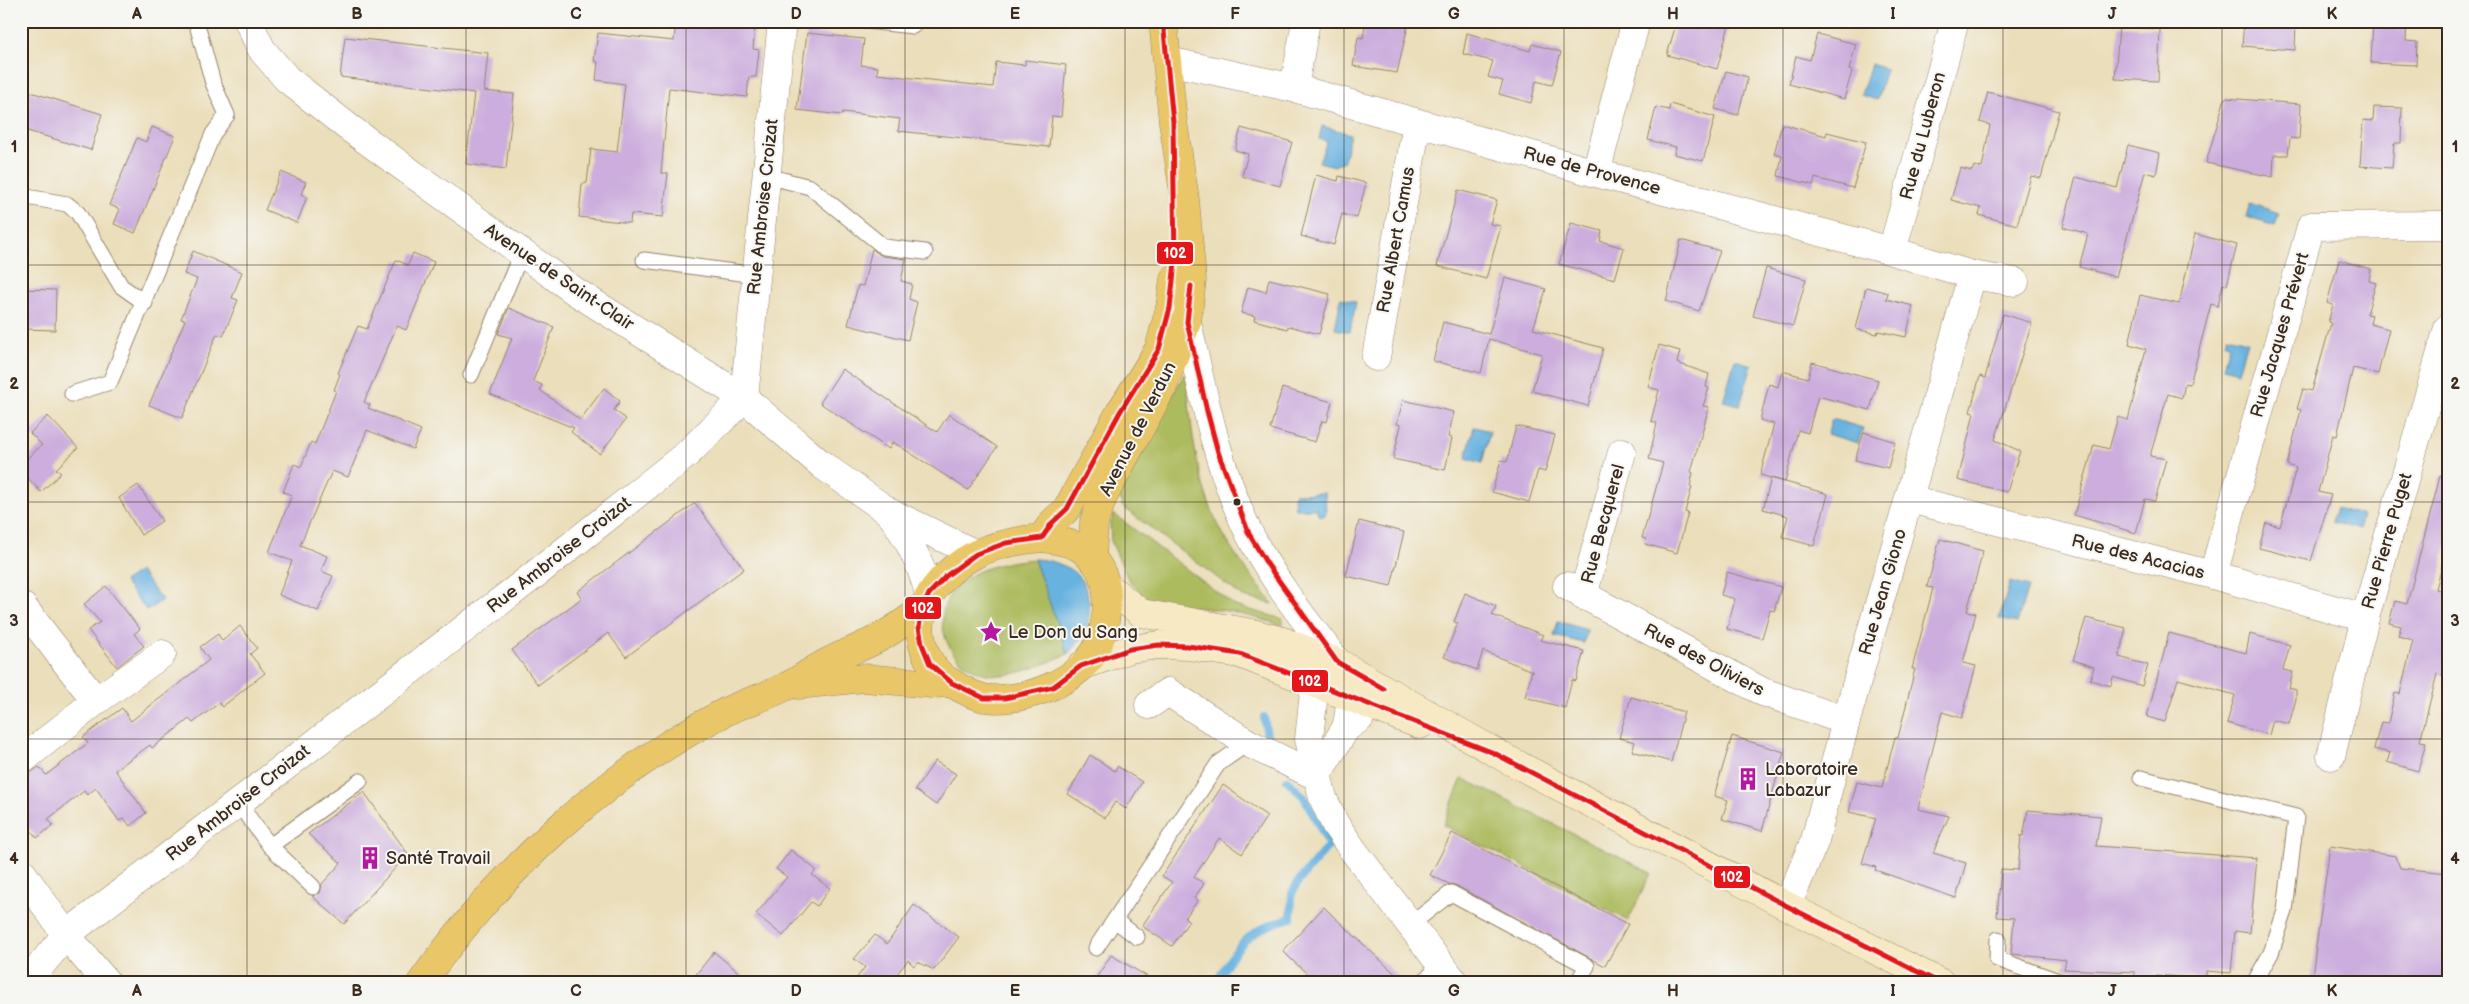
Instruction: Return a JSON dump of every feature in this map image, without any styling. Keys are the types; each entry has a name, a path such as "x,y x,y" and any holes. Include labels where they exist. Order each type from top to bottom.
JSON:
{"main road":[{"name":"Avenue de Verdun","path":"1092,559 1094,522 1103,496 1163,386 1187,322 1192,280 1185,199 1173,122 1163,21"},
{"name":"Avenue de Verdun","path":"1042,538 1071,503 1120,412 1159,349 1170,308 1174,283 1173,122"},
{"path":"421,983 479,907 528,854 575,814 632,771 686,735 728,711 787,686 826,663 882,637 926,602 946,576 976,554 1006,543 1042,538 1067,542 1080,548 1092,559 1100,570 1107,586 1107,616 1098,647 1081,666 1053,687 1005,698 984,698 952,683 930,664 922,644 919,627 926,602"},
{"path":"1107,586 1141,613 1198,624 1212,624 1283,641 1337,662 1494,753 1787,906 1941,983"},
{"path":"1081,666 1130,649 1159,645 1188,646 1240,654 1348,698 1494,753"},
{"path":"787,686 864,678 932,684 952,683"}],"street":[{"name":"Avenue de Saint-Clair","path":"248,21 262,50 287,79 348,127 521,254 576,292 744,398 822,465 889,512 976,554"},
{"name":"Rue Ambroise Croizat","path":"26,983 66,935 526,582 687,454 744,398 782,21"},
{"path":"1294,88 1306,21"},
{"path":"1596,173 1636,21"},
{"name":"Rue du Luberon","path":"1892,251 1955,21"},
{"name":"Rue de Provence","path":"1168,62 1294,88 1596,173 1892,251 1972,275 2015,282"},
{"name":"Rue Albert Camus","path":"1376,357 1417,123"},
{"name":"Rue Jacques Prévert","path":"2213,575 2311,226 2448,225"},
{"name":"Rue Jean Giono","path":"1787,906 1815,840 1846,721 1972,275"},
{"path":"1187,322 1218,452 1249,534 1266,564 1337,662"},
{"name":"Rue Pierre Puget","path":"2331,756 2365,618 2448,328"},
{"name":"Rue Becquerel","path":"1575,591 1622,452"},
{"name":"Rue des Acacias","path":"1909,499 2213,575 2365,618"},
{"name":"Avenue de Saint-Clair","path":"889,512 906,535 923,571 926,602"},
{"name":"Rue des Oliviers","path":"1575,591 1763,692 1846,721"},
{"path":"23,607 96,701"},
{"path":"1212,624 1330,676 1348,698 1349,713 1346,728 1316,776"},
{"path":"21,761 96,701 162,654"},
{"path":"1315,683 1309,739 1316,776 1323,798 1335,824 1410,926 1439,977"},
{"path":"1152,695 1316,776"},
{"path":"1346,728 1374,708"},
{"path":"21,871 66,935 107,983"}],"lane":[{"path":"72,394 110,382 145,303 213,134 227,115 214,83 196,21"},
{"path":"866,21 913,26"},
{"path":"767,176 810,186 884,247 925,252"},
{"path":"21,196 67,204 78,213 121,286 145,303"},
{"path":"471,376 521,254"},
{"path":"644,260 756,275"},
{"path":"1096,948 1116,921 1218,764 1248,743"},
{"path":"2141,778 2296,817 2284,911 2271,953 2254,983"},
{"path":"270,846 360,781"},
{"path":"238,803 270,846 313,887"},
{"path":"1410,926 1452,894 1586,966 1577,983"},
{"path":"1116,921 1137,937"},
{"path":"1998,939 1997,959 2064,983"}],"green space":[{"path":"1184,374 1187,378 1193,440 1208,501 1231,548 1273,604 1243,597 1123,507 1119,496"},
{"path":"1114,514 1235,606 1283,619 1283,625 1228,611 1159,603 1143,597 1128,579 1111,541 1110,525"},
{"path":"1034,559 1068,654 1032,668 1004,675 979,672 965,664 954,654 947,641 943,626 943,611 949,597 959,584 975,573 1004,563"},
{"path":"1462,778 1651,873 1628,921 1443,825"}],"water":[{"path":"1871,64 1886,69 1877,100 1861,95"},
{"path":"1322,126 1350,134 1344,161 1334,166 1319,162 1327,141 1319,139"},
{"path":"2250,203 2279,213 2275,226 2246,217"},
{"path":"1341,298 1356,302 1350,332 1335,329"},
{"path":"2227,336 2247,341 2238,372 2223,368 2229,344 2225,343"},
{"path":"1735,360 1752,365 1740,405 1723,401"},
{"path":"1832,419 1863,428 1858,443 1827,434"},
{"path":"1474,427 1490,431 1482,463 1466,458"},
{"path":"1325,493 1326,513 1324,516 1318,515 1317,509 1295,509 1294,494"},
{"path":"2336,508 2363,516 2359,530 2332,522"},
{"path":"1034,559 1053,562 1066,567 1077,575 1086,590 1089,607 1087,625 1084,633 1068,654"},
{"path":"140,571 162,600 147,611 124,582"},
{"path":"2010,582 2028,587 2017,623 1999,619"},
{"path":"1558,621 1587,630 1584,643 1554,636"}],"building":[{"path":"676,21 702,21 755,27 753,49 759,50 756,77 749,77 747,97 669,88 661,173 668,173 663,217 631,214 630,223 579,217 582,184 587,183 591,149 617,152 625,84 596,80 598,62 594,61 598,33 674,41"},
{"path":"1366,21 1409,21 1397,73 1353,66 1358,37 1363,38"},
{"path":"1677,21 1716,21 1729,25 1717,69 1667,55"},
{"path":"2244,21 2296,21 2295,50 2242,46"},
{"path":"2373,21 2407,21 2406,41 2417,42 2416,65 2371,63"},
{"path":"2119,26 2160,29 2158,81 2115,79"},
{"path":"807,33 864,39 861,65 878,67 877,74 993,87 996,62 1025,65 1025,60 1066,65 1061,117 1052,116 1049,147 898,131 900,119 843,112 842,115 797,110"},
{"path":"1467,33 1530,51 1532,44 1561,52 1552,85 1536,81 1531,103 1499,94 1503,81 1488,77 1493,61 1463,54"},
{"path":"1817,34 1856,44 1849,70 1852,71 1844,99 1789,84 1796,56 1810,60"},
{"path":"345,37 488,53 484,91 514,94 506,169 466,164 474,93 340,77"},
{"path":"1726,71 1748,77 1738,115 1715,109"},
{"path":"21,89 102,114 91,150 21,129"},
{"path":"1988,92 2059,111 2041,178 2031,176 2017,225 1979,215 1981,208 1951,200 1960,168 1972,171 1974,166 1982,168 1990,125 1980,122"},
{"path":"2225,98 2301,104 2299,139 2290,138 2288,155 2274,155 2273,177 2206,163"},
{"path":"1670,104 1715,117 1703,161 1674,154 1676,147 1648,140 1656,107 1669,110"},
{"path":"2374,107 2402,108 2401,143 2394,143 2392,168 2360,166 2363,120 2373,121"},
{"path":"1782,124 1826,136 1827,132 1866,142 1853,188 1815,178 1813,185 1778,176 1782,156 1774,154"},
{"path":"152,127 175,136 135,233 114,224 120,209 109,205 137,138 146,142"},
{"path":"1241,128 1292,142 1280,186 1242,176 1248,154 1235,150"},
{"path":"2128,145 2160,153 2156,175 2145,172 2116,277 2079,267 2088,234 2063,227 2076,177 2117,188"},
{"path":"281,172 306,182 301,194 307,197 297,223 265,210"},
{"path":"1316,175 1338,181 1339,176 1366,183 1357,218 1342,214 1334,245 1301,236"},
{"path":"1458,190 1497,200 1490,224 1501,226 1486,279 1437,266"},
{"path":"1571,223 1602,231 1600,241 1624,248 1615,279 1559,264"},
{"path":"2195,234 2237,245 2227,285 2223,284 2218,306 2211,304 2190,384 2185,383 2182,398 2168,394 2150,456 2166,459 2155,501 2145,499 2136,533 2074,515 2094,445 2109,449 2118,417 2128,420 2146,349 2129,344 2140,295 2179,304"},
{"path":"1681,240 1720,251 1699,311 1666,301"},
{"path":"872,249 882,256 906,259 901,281 912,284 909,299 917,302 908,340 848,325 858,285 863,286"},
{"path":"193,251 242,272 232,298 238,300 223,336 217,334 182,418 149,405 185,320 181,319 197,279 184,274"},
{"path":"413,253 434,262 406,330 397,326 364,402 370,405 368,408 421,430 413,449 367,430 348,477 332,471 300,545 327,556 321,571 333,576 318,611 279,595 292,561 269,552 292,495 283,492 294,464 301,467 311,442 315,444 336,391 334,390 340,374 338,373 358,326 367,329 396,260 408,265"},
{"path":"2339,260 2371,269 2369,281 2376,283 2367,314 2372,315 2370,324 2389,329 2378,374 2353,368 2337,436 2333,435 2318,492 2331,495 2311,561 2259,548 2266,523 2280,527 2296,468 2287,465 2301,410 2297,409 2303,389 2312,391 2331,323 2328,322 2333,305 2327,303"},
{"path":"1766,268 1806,279 1793,326 1753,316"},
{"path":"1505,278 1546,289 1533,329 1603,348 1588,406 1532,391 1542,354 1489,339 1481,373 1433,361 1443,322 1489,334"},
{"path":"1269,279 1330,294 1319,334 1289,326 1287,329 1254,320 1255,316 1241,313 1248,287 1266,292"},
{"path":"1866,287 1888,293 1886,299 1913,306 1906,337 1878,331 1877,334 1856,329"},
{"path":"21,289 56,290 55,330 21,329"},
{"path":"509,308 554,327 533,381 542,385 540,390 580,420 604,388 620,401 614,410 626,419 600,454 571,432 574,428 490,394 512,338 498,334"},
{"path":"2003,314 2032,323 1995,440 2020,451 2007,492 1958,480 1974,413 1970,412 1980,376 1985,378"},
{"path":"1659,345 1680,351 1677,363 1709,374 1706,387 1709,388 1703,406 1709,407 1691,472 1693,473 1690,486 1692,487 1685,512 1688,513 1677,553 1645,544 1646,539 1642,538 1663,463 1649,459 1657,423 1651,421 1659,390 1648,387"},
{"path":"1812,362 1878,380 1870,410 1818,396 1808,433 1798,430 1785,482 1760,475 1774,424 1760,420 1769,384 1778,387 1782,371 1808,378"},
{"path":"842,369 937,432 949,414 997,447 968,490 893,442 889,449 820,403"},
{"path":"1282,388 1332,402 1327,422 1322,421 1315,442 1270,429"},
{"path":"1403,400 1454,412 1448,437 1452,438 1445,470 1393,459 1401,425 1397,424"},
{"path":"48,416 78,448 56,469 61,473 41,492 21,471 21,464 42,445 30,433"},
{"path":"1516,426 1555,435 1545,472 1538,470 1529,502 1492,492 1501,460 1507,462"},
{"path":"1864,432 1895,442 1888,468 1855,460"},
{"path":"2440,476 2448,477 2448,543 2436,589 2448,592 2448,676 2437,674 2420,741 2426,742 2418,771 2387,762 2390,753 2374,749 2381,722 2388,723 2395,693 2400,694 2413,640 2398,636 2401,626 2389,623 2395,601 2407,604"},
{"path":"1771,478 1828,494 1814,546 1782,537 1788,516 1763,509"},
{"path":"138,485 162,521 141,535 119,498"},
{"path":"695,503 744,569 626,657 608,633 538,685 512,650 582,598 577,592"},
{"path":"1359,521 1404,532 1391,586 1346,576"},
{"path":"1940,539 1983,551 1967,611 1976,613 1963,663 1976,666 1962,718 1942,712 1918,809 1949,816 1933,853 1966,863 1956,898 1875,870 1876,867 1862,863 1876,818 1849,812 1857,782 1882,788 1895,737 1898,738 1915,669 1912,669 1933,588 1927,587"},
{"path":"1727,572 1781,587 1774,611 1770,610 1762,638 1727,629 1735,599 1721,595"},
{"path":"106,586 140,629 134,634 144,646 117,667 88,630 100,622 84,604"},
{"path":"1465,593 1496,606 1492,615 1543,635 1540,640 1584,651 1576,681 1572,680 1565,708 1525,697 1532,671 1483,651 1477,670 1444,657 1458,623 1454,622"},
{"path":"2086,618 2126,628 2119,657 2148,665 2142,686 2113,677 2111,686 2090,680 2094,667 2073,660"},
{"path":"240,626 257,648 250,654 265,673 222,707 219,703 193,723 189,719 152,748 150,745 115,770 146,813 130,826 124,818 119,821 96,788 87,795 84,791 48,819 53,825 37,838 21,818 21,776 39,767 46,775 88,743 83,737 122,708 131,721 209,660 200,647 218,634 222,641"},
{"path":"2169,633 2246,653 2250,634 2290,645 2283,670 2293,672 2289,688 2296,690 2296,699 2289,724 2273,720 2269,735 2227,723 2235,695 2178,679 2165,722 2147,717"},
{"path":"1631,697 1684,712 1671,762 1632,751 1635,742 1619,738"},
{"name":"Laboratoire Labazur","path":"1732,736 1784,752 1762,831 1722,819 1728,800 1714,796"},
{"path":"1090,755 1115,771 1117,766 1142,782 1126,809 1115,802 1105,818 1068,794"},
{"path":"935,761 956,774 936,805 915,790"},
{"path":"1223,785 1267,816 1242,854 1219,838 1194,877 1204,884 1194,898 1198,900 1185,918 1189,921 1172,946 1142,926 1172,882 1162,876"},
{"name":"Santé Travail","path":"364,792 408,854 344,924 312,896 320,893 322,884 341,863 308,834"},
{"path":"2028,810 2101,816 2096,846 2257,858 2250,933 2235,931 2231,973 2206,971 2206,979 2156,975 2155,983 2134,982 2135,972 2064,969 2066,960 2011,954 2014,918 1997,917 2001,869 2018,870 2021,835 2023,836"},
{"path":"1452,833 1628,924 1605,966 1455,885 1430,875"},
{"path":"2330,846 2396,856 2400,868 2448,873 2448,983 2311,983"},
{"path":"791,850 816,870 812,875 830,888 817,906 811,902 783,936 756,914 787,877 776,869"},
{"path":"914,905 959,937 934,970 918,962 914,966 908,960 890,983 853,983 865,967 854,959 875,935 887,944"},
{"path":"1324,907 1405,983 1317,983 1291,959 1283,951"},
{"path":"714,952 752,983 689,983"},
{"path":"1111,955 1158,983 1093,983"}],"waterway":[{"path":"1264,717 1268,741"},
{"path":"1216,983 1231,958 1245,940 1264,927 1291,918 1292,893 1298,882 1329,845 1304,797 1287,780"}],"transit line":[{"name":"102","path":"1163,21 1173,122 1175,262 1170,308 1159,349 1120,412 1067,509 1052,523 1042,538 1006,543 976,554 946,576 929,594 922,610 919,627 922,644 930,664 952,683 984,698 1005,698 1053,687 1081,666 1130,649 1159,645 1188,646 1240,654 1494,753 1787,906 1940,983"},
{"name":"102","path":"1191,286 1187,322 1207,411 1218,452 1249,534 1267,564 1337,662 1384,689"}],"place":[{"name":"Le Don du Sang","path":"991,632"},
{"name":"Laboratoire Labazur","path":"1748,779"},
{"name":"Santé Travail","path":"370,858"}]}
